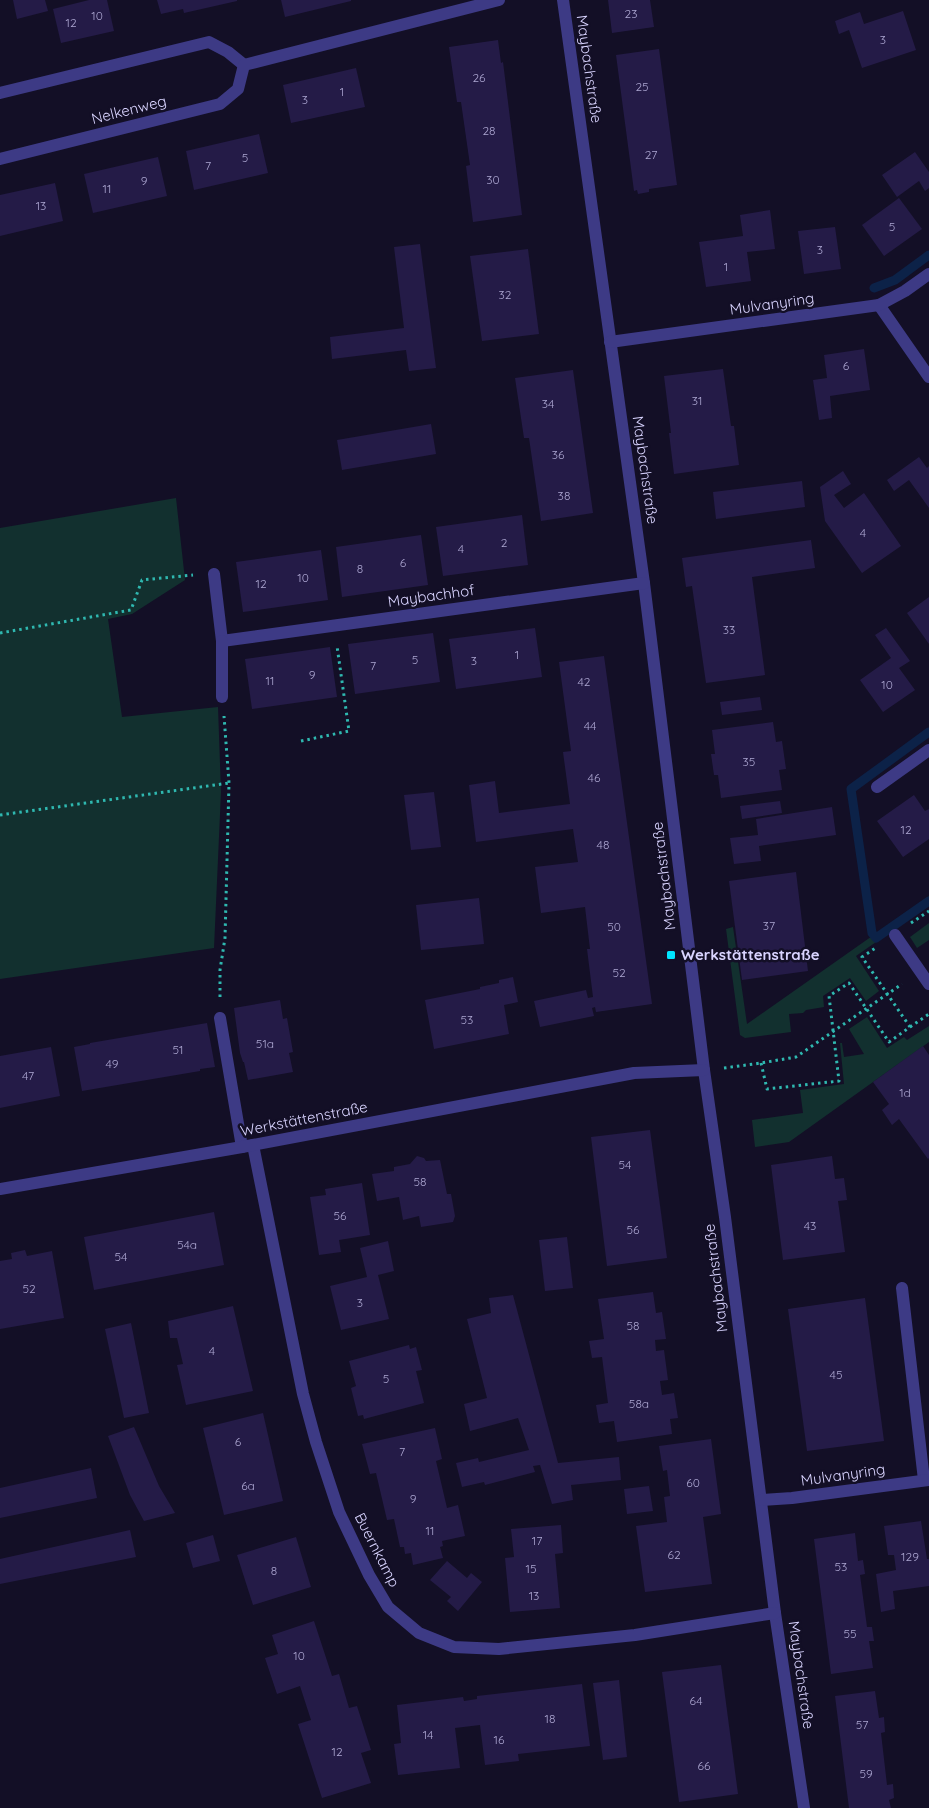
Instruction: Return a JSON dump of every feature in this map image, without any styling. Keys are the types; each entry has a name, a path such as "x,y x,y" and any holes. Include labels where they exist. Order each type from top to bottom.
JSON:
{"street":[{"path":"0,93 210,42 228,52 244,65 498,0"},
{"name":"Maybachstraße","path":"563,0 644,583 704,1070 723,1201 776,1613 804,1808"},
{"name":"Nelkenweg","path":"0,159 220,104 238,89 244,65"},
{"name":"Mulvanyring","path":"610,342 879,305 905,291 929,274"},
{"path":"879,305 929,377"},
{"path":"214,574 222,641 222,697"},
{"name":"Maybachhof","path":"222,641 644,583"},
{"path":"877,787 929,750"},
{"path":"895,935 929,984"},
{"name":"Buernkamp","path":"220,1018 303,1394 316,1442 346,1528 369,1575 388,1607 419,1633 454,1647 499,1649 635,1635 776,1613"},
{"name":"Werkstättenstraße","path":"0,1189 247,1146 634,1073 704,1070"},
{"path":"902,1288 927,1480"},
{"name":"Mulvanyring","path":"761,1500 792,1498 927,1480"}],"path":[{"path":"0,633 131,610 142,580 214,574"},
{"path":"301,741 349,731 334,626"},
{"path":"220,1018 220,970 225,938 229,784 222,697"},
{"path":"0,815 229,784"},
{"path":"895,935 862,957 910,1027"},
{"path":"762,1064 766,1089 839,1081 829,996 849,983 888,1042 929,1014"},
{"path":"704,1070 762,1064 796,1057 903,984"}],"green space":[{"path":"176,498 185,580 132,614 108,619 122,717 218,707 221,792 214,948 0,979 0,528"},
{"path":"929,896 929,905 856,956 879,991 866,1001 850,978 823,996 824,1007 806,1010 803,1013 789,1014 791,1032 745,1038 740,1035 726,929 733,927 747,1024"},
{"path":"929,923 929,940 917,948 910,937"},
{"path":"867,1017 887,1048 904,1037 907,1040 929,1026 929,1042 789,1142 755,1147 752,1120 803,1113 800,1090 844,1084 840,1043 842,1043 844,1057 864,1054 849,1029"}],"building":[{"path":"13,0 45,0 48,11 17,19"},
{"path":"89,0 107,0 114,31 61,43 53,9"},
{"path":"157,0 237,1 184,13 183,9 161,14"},
{"path":"281,0 351,0 351,1 285,17"},
{"path":"608,0 650,0 654,27 612,33"},
{"path":"903,11 916,50 862,68 849,30 839,34 835,21 860,12 864,24"},
{"path":"498,40 501,63 503,62 522,215 473,222 466,166 470,165 461,102 457,102 449,47"},
{"path":"659,49 677,185 649,189 649,192 638,194 637,190 634,191 616,55"},
{"path":"356,68 365,107 291,123 283,85"},
{"path":"259,134 268,173 194,190 186,151"},
{"path":"915,152 929,172 929,188 925,191 919,181 897,197 882,175"},
{"path":"158,157 167,196 93,213 84,174"},
{"path":"55,183 63,221 0,236 0,195"},
{"path":"899,198 922,229 884,256 862,225"},
{"path":"770,210 775,249 747,252 751,281 706,287 699,242 743,236 740,215"},
{"path":"835,227 841,269 804,274 798,231"},
{"path":"420,244 436,368 409,371 406,350 332,359 330,337 404,328 394,247"},
{"path":"528,249 539,334 482,341 470,256"},
{"path":"864,349 870,390 830,396 832,418 819,420 813,380 827,378 824,355"},
{"path":"723,369 739,465 674,474 664,376"},
{"path":"573,370 593,513 541,521 529,438 524,438 515,378"},
{"path":"431,424 436,454 342,470 337,440"},
{"path":"919,457 927,468 929,466 929,508 909,480 894,491 887,480"},
{"path":"843,471 851,484 834,495 844,508 864,493 901,546 862,573 825,521 820,487"},
{"path":"802,481 805,507 716,519 713,492"},
{"path":"522,515 528,565 443,576 436,527"},
{"path":"421,535 428,585 342,597 336,547"},
{"path":"811,540 815,568 752,577 765,675 706,683 692,586 686,587 682,558"},
{"path":"321,550 328,600 243,612 236,562"},
{"path":"929,597 929,644 907,613"},
{"path":"535,628 542,677 456,689 449,639"},
{"path":"886,628 910,661 899,668 915,690 883,712 860,680 891,658 875,635"},
{"path":"433,633 440,682 355,694 348,644"},
{"path":"330,647 337,697 252,709 245,659"},
{"path":"604,656 652,1004 596,1012 595,1007 592,1008 594,1016 540,1027 534,1001 586,990 588,998 593,997 587,949 590,949 585,907 541,913 535,867 578,862 573,829 476,842 469,785 495,781 499,813 570,804 563,752 571,751 559,662"},
{"path":"760,697 762,710 722,715 720,702"},
{"path":"773,722 776,742 782,741 786,769 779,770 782,790 721,798 718,775 714,775 711,754 715,754 712,730"},
{"path":"434,792 441,847 411,850 404,795"},
{"path":"914,795 925,811 929,809 929,839 903,857 877,821"},
{"path":"780,801 782,813 742,819 740,806"},
{"path":"832,807 836,835 759,846 761,861 734,864 730,838 758,835 756,819"},
{"path":"796,872 808,971 742,980 729,881"},
{"path":"479,898 484,944 421,950 416,905"},
{"path":"513,977 518,1002 504,1005 509,1034 434,1049 425,1000 480,989 480,987 499,983 499,980"},
{"path":"280,1000 283,1019 287,1018 293,1052 289,1053 293,1072 248,1080 240,1053 234,1008"},
{"path":"207,1023 215,1067 82,1091 74,1047"},
{"path":"923,1046 929,1055 928,1159 899,1119 892,1125 882,1110 889,1104 873,1082"},
{"path":"51,1047 60,1096 0,1108 0,1056"},
{"path":"650,1130 667,1258 607,1266 591,1137"},
{"path":"417,1156 424,1158 426,1161 440,1160 447,1194 451,1194 455,1216 453,1222 421,1227 419,1216 403,1220 399,1197 377,1201 372,1174 394,1171 394,1167 410,1164"},
{"path":"832,1156 835,1179 844,1178 847,1200 838,1201 845,1252 783,1260 771,1165"},
{"path":"362,1183 370,1235 339,1240 341,1252 319,1255 310,1197 326,1195 325,1189"},
{"path":"214,1212 224,1265 94,1290 84,1237"},
{"path":"567,1237 573,1288 545,1291 539,1240"},
{"path":"388,1241 394,1271 378,1275 389,1319 341,1330 330,1286 367,1277 360,1248"},
{"path":"25,1250 27,1256 52,1251 64,1318 0,1329 0,1261 12,1259 11,1253"},
{"path":"653,1292 656,1313 662,1312 666,1339 655,1340 656,1351 664,1350 668,1380 660,1381 662,1395 674,1393 678,1418 670,1419 672,1434 617,1442 614,1421 599,1423 596,1405 608,1403 602,1357 592,1358 589,1341 604,1339 598,1299"},
{"path":"513,1295 558,1463 619,1457 621,1480 571,1485 573,1500 552,1504 540,1465 533,1466 535,1472 485,1485 484,1482 462,1487 456,1463 478,1458 479,1462 529,1450 518,1418 470,1431 464,1404 487,1398 467,1319 491,1313 489,1298"},
{"path":"865,1298 884,1441 807,1451 788,1309"},
{"path":"233,1306 253,1391 186,1405 177,1365 183,1364 177,1338 170,1338 168,1321"},
{"path":"131,1323 149,1413 124,1418 105,1329"},
{"path":"409,1345 410,1349 416,1347 422,1370 416,1371 424,1403 364,1419 363,1415 358,1416 351,1388 356,1386 349,1361"},
{"path":"263,1413 283,1501 224,1515 203,1428"},
{"path":"134,1427 159,1486 175,1513 144,1521 130,1495 108,1436"},
{"path":"435,1428 442,1459 436,1461 447,1508 458,1505 465,1536 442,1541 443,1546 440,1547 443,1558 413,1565 411,1553 405,1554 404,1547 400,1547 394,1519 387,1520 376,1473 370,1474 362,1444"},
{"path":"711,1439 721,1514 703,1517 712,1584 645,1592 636,1526 667,1522 664,1497 670,1496 667,1470 663,1471 659,1446"},
{"path":"91,1468 97,1498 0,1518 0,1488"},
{"path":"649,1486 653,1511 627,1514 624,1489"},
{"path":"921,1521 927,1559 929,1559 929,1586 893,1591 895,1609 881,1612 876,1574 896,1570 894,1555 888,1555 884,1526"},
{"path":"561,1525 563,1553 555,1554 560,1608 510,1612 505,1558 514,1557 511,1529"},
{"path":"130,1530 136,1557 0,1584 0,1559"},
{"path":"855,1533 858,1561 863,1560 865,1574 860,1575 867,1627 872,1627 874,1641 869,1641 873,1668 831,1674 814,1539"},
{"path":"213,1535 220,1561 193,1568 186,1543"},
{"path":"296,1537 311,1587 253,1605 237,1555"},
{"path":"447,1561 467,1578 471,1573 482,1582 458,1611 447,1601 451,1597 430,1580"},
{"path":"314,1621 332,1676 339,1674 349,1708 357,1706 371,1750 361,1753 371,1783 322,1798 298,1724 311,1720 300,1686 277,1694 265,1658 278,1654 272,1635"},
{"path":"721,1665 738,1794 679,1802 662,1672"},
{"path":"619,1680 627,1757 603,1760 593,1683"},
{"path":"582,1684 590,1746 518,1754 519,1761 485,1765 480,1725 455,1728 460,1768 398,1775 394,1744 401,1743 397,1705 463,1697 464,1701 477,1699 477,1696"},
{"path":"875,1691 879,1718 884,1717 885,1732 881,1733 887,1785 893,1784 894,1798 889,1800 891,1808 849,1808 835,1696"}],"waterway":[{"path":"874,288 895,280 929,255"},
{"path":"929,732 851,789 872,933 876,938 929,901"}],"place":[{"name":"Werkstättenstraße","path":"671,955"}]}
